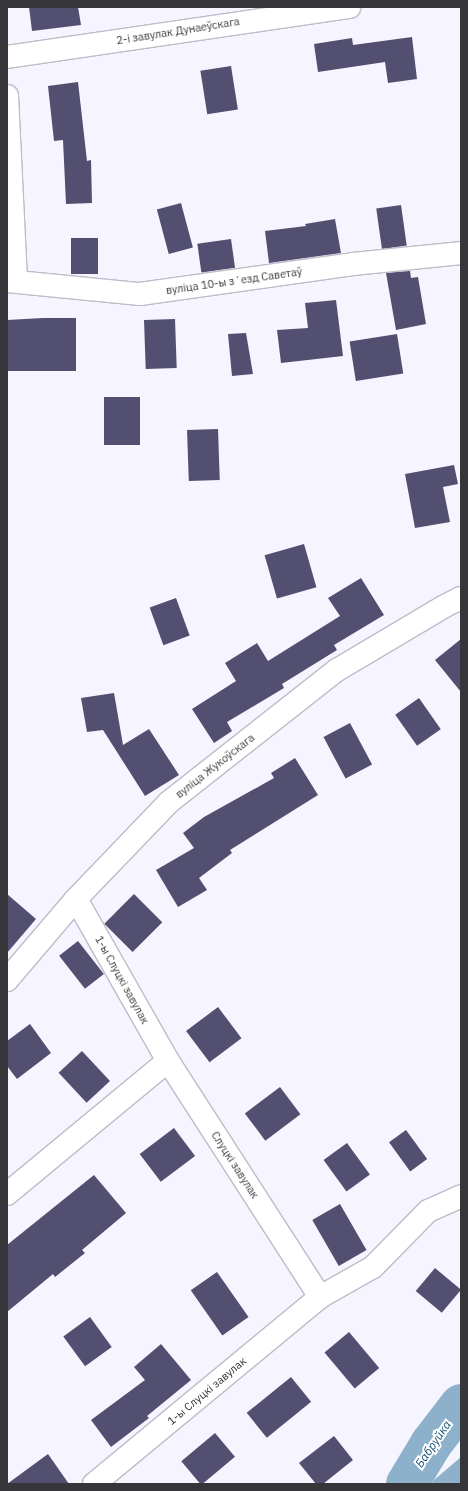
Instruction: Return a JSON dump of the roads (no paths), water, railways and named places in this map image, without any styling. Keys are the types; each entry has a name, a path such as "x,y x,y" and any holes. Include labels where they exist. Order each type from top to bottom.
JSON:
{"street":[{"name":"2-і завулак Дунаеўскага","path":"7,57 278,12 349,7"},
{"path":"7,96 11,281"},
{"name":"вуліца 10-ы зʼезд Саветаў","path":"11,281 140,294 353,264 461,253"},
{"name":"вуліца Жукоўскага","path":"7,980 76,899 169,802 337,670 443,607 461,598"},
{"name":"1-ы Слуцкі завулак","path":"76,899 168,1061"},
{"path":"7,1194 168,1061"},
{"name":"Слуцкі завулак","path":"168,1061 320,1297"},
{"path":"320,1297 373,1267 428,1211 461,1196"},
{"name":"1-ы Слуцкі завулак","path":"94,1484 320,1297"}],"water":[{"path":"461,1457 461,1484 432,1484 434,1480"}],"waterway":[{"name":"Бабруйка","path":"407,1484 431,1444 461,1405"}]}
